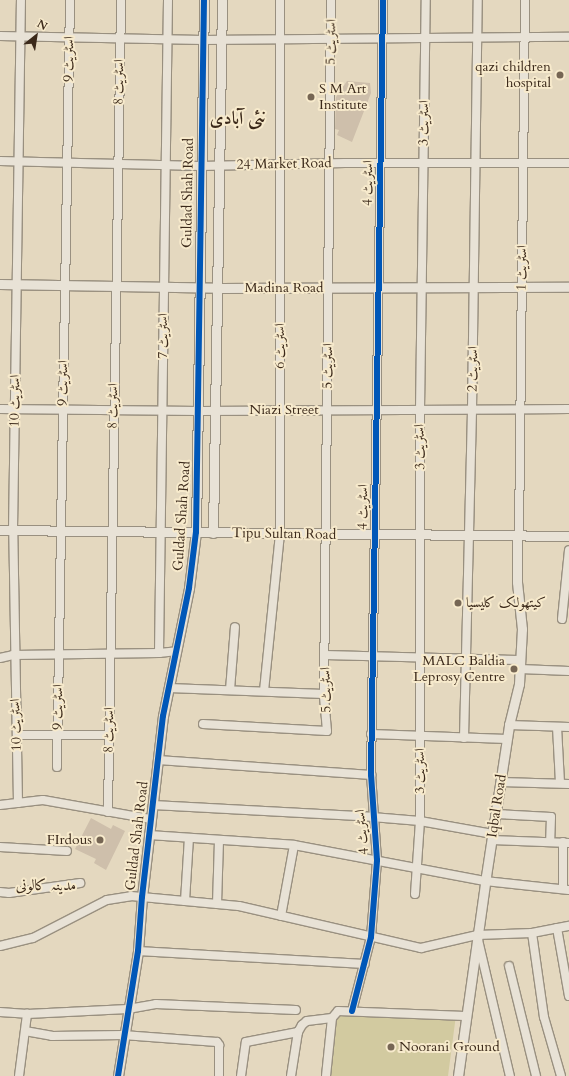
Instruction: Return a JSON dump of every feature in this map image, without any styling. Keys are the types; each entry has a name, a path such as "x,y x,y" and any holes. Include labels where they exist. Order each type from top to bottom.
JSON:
{"street":[{"name":"اسٹریٹ 10","path":"18,803 17,735 13,655 13,530 18,284 21,0"},
{"name":"اسٹریٹ 9","path":"57,767 70,0"},
{"name":"اسٹریٹ 8","path":"108,812 111,531 121,0"},
{"name":"اسٹریٹ 7","path":"158,653 162,532 162,411 168,0"},
{"name":"Guldad Shah Road","path":"118,1076 123,1036 138,951 142,896 158,760 196,532 199,411 198,286 204,0"},
{"name":"Guldad Shah Road","path":"213,533 217,410 218,166 222,0"},
{"name":"اسٹریٹ 6","path":"264,691 280,534 280,0"},
{"name":"اسٹریٹ 5","path":"203,724 327,731 324,694 327,534 331,0"},
{"name":"اسٹریٹ 4","path":"352,1012 371,937 377,860 372,817 371,734 379,287 382,0"},
{"name":"اسٹریٹ 3","path":"414,894 420,821 420,410 426,0"},
{"name":"اسٹریٹ 2","path":"464,738 472,410 478,0"},
{"name":"اسٹریٹ 1","path":"518,536 525,0"},
{"path":"0,36 203,40 426,40 569,37"},
{"name":"24 Market Road","path":"0,161 200,166 330,163 569,163"},
{"name":"Madina Road","path":"0,284 198,286 218,288 569,287"},
{"name":"Niazi Street","path":"0,409 162,411 569,409"},
{"name":"Tipu Sultan Road","path":"0,530 569,536"},
{"name":"Iqbal Road","path":"458,1076 464,1016 509,725 520,665 522,629 517,582 518,536"},
{"path":"562,619 569,550"},
{"path":"230,690 235,626"},
{"path":"0,658 13,655 158,653 177,651"},
{"path":"325,655 466,659 569,671"},
{"path":"169,688 324,694"},
{"path":"509,725 569,728"},
{"path":"557,727 560,784"},
{"path":"371,734 507,739"},
{"path":"17,735 109,735"},
{"path":"158,760 371,775"},
{"path":"501,782 569,784"},
{"path":"0,806 43,800 151,819"},
{"path":"149,835 294,845 485,880 566,890 566,843 492,837 420,821 153,805"},
{"path":"496,814 551,816 550,842"},
{"path":"185,901 189,838"},
{"path":"217,904 219,840"},
{"path":"281,916 294,845"},
{"path":"0,847 67,851"},
{"path":"0,892 9,893 80,883"},
{"path":"0,946 33,938 107,900 142,896 239,906 421,948 477,935 532,933 569,926"},
{"path":"557,928 569,996"},
{"path":"532,933 544,1017 561,1076"},
{"path":"477,935 510,1076"},
{"path":"138,951 365,964"},
{"path":"509,966 536,1076"},
{"path":"0,1012 27,1014 128,1009 156,1004 296,1010"},
{"path":"326,1076 332,1018 338,1011 464,1016"},
{"path":"19,1076 27,1014"},
{"path":"290,1076 298,1032 308,1021 332,1018"},
{"path":"25,1030 52,1036 123,1036 217,1042 219,1045 219,1076"},
{"path":"241,1076 246,1042 298,1032"}],"shaded area":[{"name":"Noorani Ground","path":"338,1011 456,1015 448,1076 326,1076 332,1018"}],"building":[{"path":"347,81 370,83 371,93 352,142 337,135 339,130 335,129 336,97"},
{"name":"FIrdous","path":"91,818 111,829 113,825 125,831 106,870 94,863 96,859 75,849"}],"cycle path":[{"path":"118,1076 138,951 142,897 163,716 189,588 196,532 204,0"},
{"path":"352,1011 371,937 377,860 371,775 383,0"}],"place":[{"name":"qazi children hospital","path":"560,75"},
{"name":"S M Art Institute","path":"311,97"},
{"name":"کیتھولک کلیسیا","path":"458,603"},
{"name":"MALC Baldia Leprosy Centre","path":"514,669"},
{"name":"FIrdous","path":"100,840"},
{"name":"Noorani Ground","path":"391,1047"}],"district":[{"name":"نئی آبادی","path":"238,119"},
{"name":"مدینہ کالونی","path":"46,886"}]}
